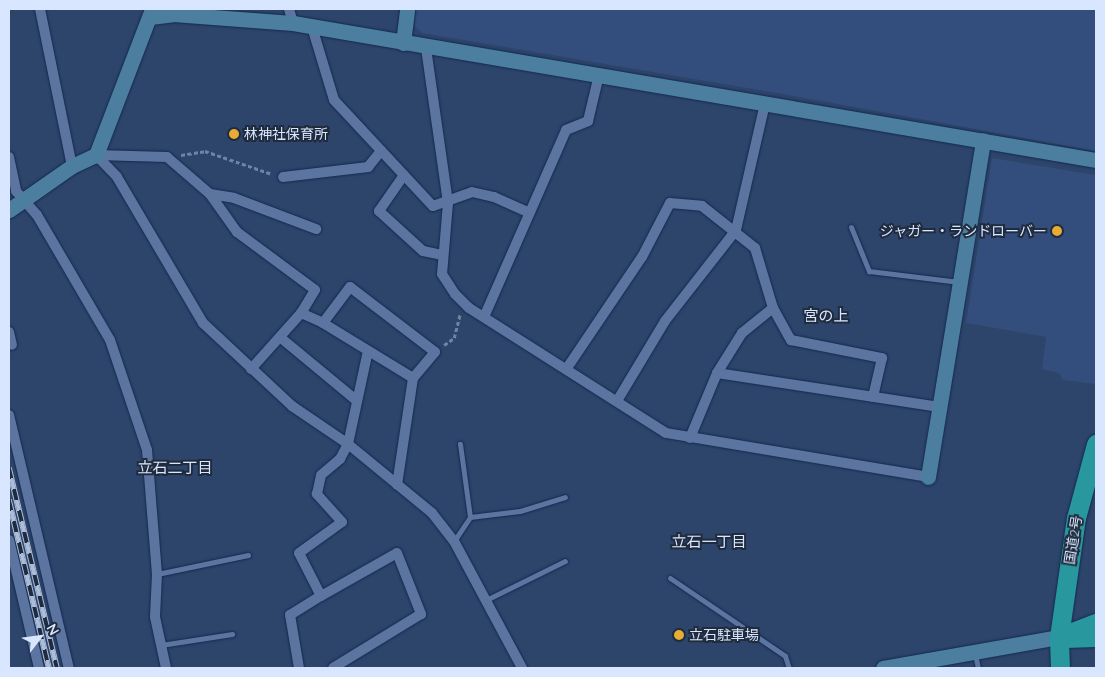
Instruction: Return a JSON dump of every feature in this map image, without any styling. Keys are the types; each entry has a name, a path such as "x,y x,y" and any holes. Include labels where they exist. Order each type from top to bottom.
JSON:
{"highway":[{"name":"国道2号","path":"1060,668 1059,638 1076,518 1096,444"},
{"path":"1059,638 1096,622"},
{"path":"1059,638 1096,637"},
{"name":"国道2号","path":"1046,668 1059,638"}],"street":[{"path":"40,9 72,166"},
{"path":"403,43 407,9"},
{"path":"96,154 151,13 291,16 312,27 426,48 599,75 1096,160"},
{"path":"312,27 334,100 433,206 448,203 472,192 494,198 530,213"},
{"path":"426,48 448,203 442,255 442,274 462,302 484,317 567,368 666,433 690,438 928,477 983,140"},
{"path":"484,317 566,130 588,121 599,75"},
{"path":"617,401 665,321 736,230 765,103"},
{"path":"283,177 368,167 382,151"},
{"path":"96,154 117,177 203,323 292,406 348,444 432,513 454,542 522,668"},
{"path":"9,210 72,166 96,154 167,157 210,194 237,232 315,290 301,313 281,338 251,369"},
{"path":"9,157 16,191 37,215 110,340 147,450 157,574 155,618 166,668"},
{"path":"404,175 379,211 423,251 442,255"},
{"path":"210,194 234,198 316,229"},
{"path":"567,368 642,257 670,202 702,206 736,230 755,248 773,308 792,340 882,358 873,397"},
{"path":"323,323 350,287 435,352 413,378 397,485"},
{"path":"690,438 717,373 742,334 773,308"},
{"path":"301,313 323,323 413,378"},
{"path":"9,332 12,345"},
{"path":"281,338 356,400"},
{"path":"321,596 299,553 342,522 317,494 321,475 340,459 348,444 368,351"},
{"path":"717,373 939,407"},
{"path":"9,415 69,668"},
{"path":"9,540 39,668"},
{"path":"299,668 290,615 397,553 421,614 333,668"},
{"path":"882,668 1059,638"}],"lane":[{"path":"851,227 869,271 960,282"},
{"path":"454,542 470,517 460,444"},
{"path":"470,517 520,511 565,497"},
{"path":"157,574 248,555"},
{"path":"486,600 565,560"},
{"path":"670,578 785,656 789,668"},
{"path":"161,645 232,634"},
{"path":"975,652 978,668"}],"path":[{"path":"167,157 205,151 283,177"},
{"path":"435,352 454,338 462,302"}],"shaded area":[{"path":"416,9 1096,9 1096,151 766,91 422,33 414,25"},
{"path":"992,158 1096,175 1096,383 1094,384 1063,380 1059,373 1042,369 1046,337 966,323"}],"railway":[{"path":"9,468 57,668"},
{"path":"9,500 49,668"}],"place":[{"name":"林神社保育所","path":"234,134"},
{"name":"ジャガー・ランドローバー","path":"1057,231"},
{"name":"立石駐車場","path":"679,635"}],"district":[{"name":"宮の上","path":"826,316"},
{"name":"立石二丁目","path":"175,468"},
{"name":"立石一丁目","path":"709,542"}]}
